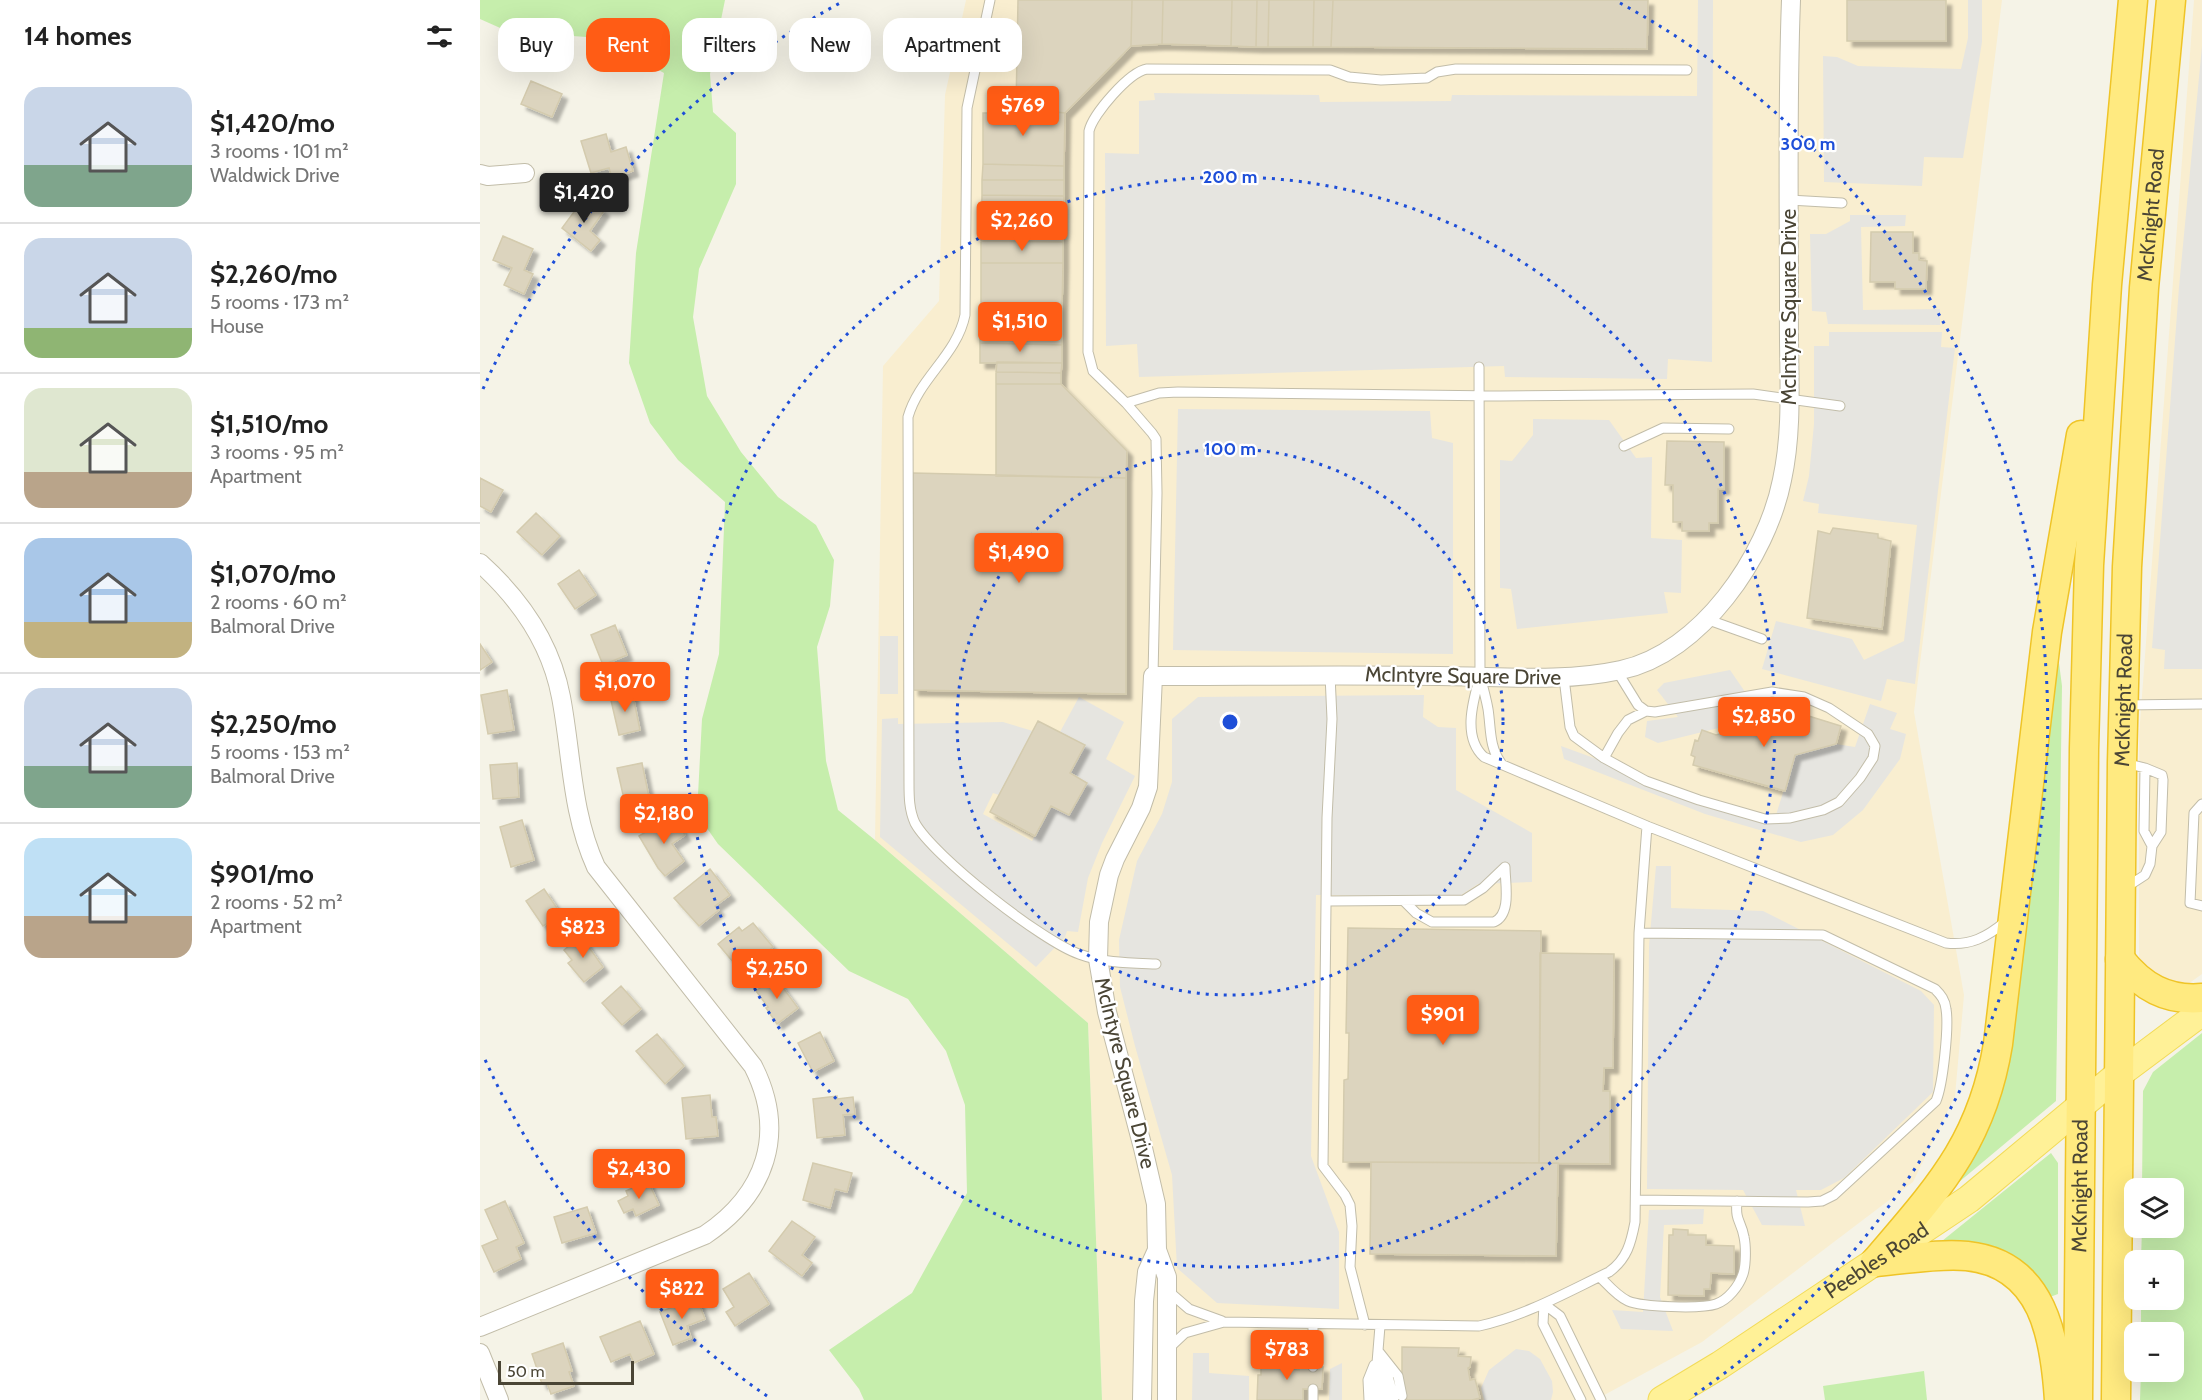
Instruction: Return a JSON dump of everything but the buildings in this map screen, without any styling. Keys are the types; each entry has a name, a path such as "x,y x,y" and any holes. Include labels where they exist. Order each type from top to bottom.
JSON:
{"highway":[{"name":"McKnight Road","path":"2078,1400 2084,749 2088,623 2097,425 2107,285 2133,0"},
{"name":"McKnight Road","path":"2116,1400 2121,890 2133,765 2123,705 2127,567 2144,288 2171,0"},
{"path":"1875,1262 1944,1179 1977,1121 1995,1064 2047,632 2107,285"},
{"path":"2120,959 2132,974 2152,989 2177,998 2202,998"},
{"path":"1875,1262 1968,1256 1994,1264 2016,1276 2033,1296 2047,1320 2054,1347 2059,1400"}],"main road":[{"name":"Peebles Road","path":"1662,1400 1720,1365 1969,1199 2119,1074 2202,1012"}],"street":[{"name":"McIntyre Square Drive","path":"1167,1400 1167,1277 1158,1250 1156,1204 1107,1012 1098,959 1099,922 1109,875 1114,859 1141,808 1148,787 1153,676 1330,675 1564,678 1617,671 1660,655 1706,619 1743,574 1754,556 1771,520 1785,462 1789,399 1791,0"},
{"path":"480,174 488,176 525,172"},
{"path":"480,563 495,577 529,618 546,647 561,697 578,818 586,845 596,867 753,1066 765,1095 770,1138 762,1167 749,1194 730,1217 705,1235 480,1327"},
{"name":"McIntyre Square Drive","path":"1142,1400 1144,1302 1147,1272 1158,1250"},
{"path":"480,1353 499,1400"}],"lane":[{"path":"990,0 967,108 963,322 957,340 917,393 908,417 910,805 916,824 931,844 975,883 1056,944 1081,955 1098,959 1156,964"},
{"path":"1153,676 1157,448 1152,433 1126,403 1098,377 1090,363 1089,131 1091,123 1100,110 1140,70 1330,70 1349,77 1381,80 1427,78 1437,72 1456,69 1687,70"},
{"path":"1789,200 1842,203"},
{"path":"1479,367 1480,676 1488,709 1491,743 1503,765"},
{"path":"1126,403 1159,393 1178,392 1478,396 1754,394 1840,406"},
{"path":"1624,446 1662,429 1730,429"},
{"path":"1706,619 1762,639"},
{"path":"1564,678 1570,727 1574,736 1604,758 1646,781 1699,800 1765,819 1790,818 1823,810 1839,802 1860,778 1873,758 1875,746 1868,734 1829,708 1804,697 1772,692 1655,712 1646,711 1638,705 1617,671"},
{"path":"1330,675 1332,719 1327,818 1323,1167 1350,1205 1352,1226 1350,1267 1365,1325"},
{"path":"1480,676 1471,707 1474,742 1478,752 1484,757 1647,826 1946,943 1958,945 1983,938 2014,915"},
{"path":"2123,705 2202,704"},
{"path":"1604,758 1628,720 1646,711"},
{"path":"2121,890 2145,875 2150,864 2152,846 2161,832 2162,775 2133,765 2144,831 2152,846"},
{"path":"2202,804 2194,813 2190,903 2202,906"},
{"path":"1168,1350 1185,1333 1224,1322 1479,1326 1502,1322 1600,1277 1618,1266 1627,1252 1635,1222 1639,933 1647,826"},
{"path":"1327,902 1464,900 1483,888 1505,867 1506,902 1503,914 1494,922 1432,922 1416,913 1404,901"},
{"path":"1636,1200 1822,1201 1847,1184 1936,1101 1941,1088 1947,1011 1944,1001 1935,989 1823,935 1639,933"},
{"path":"1600,1277 1627,1300 1641,1304 1702,1306 1716,1304 1728,1297 1737,1286 1743,1273 1744,1236 1735,1217 1737,1201"},
{"path":"1167,1290 1189,1309 1224,1322"},
{"path":"1544,1304 1543,1324 1581,1400"},
{"path":"1544,1304 1560,1316 1601,1400"},
{"path":"1313,1367 1314,1324"},
{"path":"1378,1400 1376,1375 1380,1326"},
{"path":"1379,1352 1394,1398"},
{"path":"1379,1352 1398,1376 1394,1398"},
{"path":"1369,1400 1368,1380 1379,1352"},
{"path":"1313,1389 1313,1400"}],"shaded area":[{"path":"966,0 2002,0 1914,712 1964,995 1955,1096 1913,1182 1702,1342 1595,1400 1102,1400 1088,1023 875,840 883,366 939,301 945,95 950,72 1022,72 1022,18 962,18"},
{"path":"1698,0 1713,0 1712,362 1668,359 1667,379 1505,377 1504,366 1139,377 1137,344 1106,346 1105,153 1139,154 1139,101 1155,100 1154,93 1319,95 1320,102 1451,101 1452,95 1697,96"},
{"path":"1968,0 1982,0 1982,42 1963,158 1924,157 1922,186 1824,182 1823,56 1837,57 1858,66 1961,69 1968,38"},
{"path":"2194,0 2202,0 2202,974 2188,984 2163,981 2139,961 2139,736"},
{"path":"2202,46 2202,669 2164,669 2165,650 2152,648 2179,287"},
{"path":"1850,215 1906,215 1905,226 1861,227 1863,310 1940,309 1940,325 1828,324 1826,312 1812,311 1810,234 1826,234 1850,221"},
{"path":"1829,332 1942,332 1941,347 1955,348 1915,684 1887,679 1881,701 1762,669 1776,621 1852,639 1864,660 1904,641 1917,525 1818,513 1819,504 1803,501 1809,476 1814,424 1814,346 1829,346"},
{"path":"1178,409 1430,411 1432,438 1453,443 1453,654 1173,650"},
{"path":"1533,419 1609,420 1636,458 1652,457 1651,538 1682,540 1681,593 1664,592 1668,613 1517,629 1511,589 1500,588 1500,460 1512,461 1533,435"},
{"path":"880,636 898,636 898,694 880,694"},
{"path":"1730,670 1750,699 1763,697 1785,700 1779,713 1658,743 1645,737 1647,721 1678,717 1657,690 1664,683"},
{"path":"1424,695 1423,717 1438,727 1456,728 1456,790 1532,833 1532,882 1478,884 1458,897 1316,895 1311,1156 1339,1232 1339,1309 1217,1303 1177,1268 1172,1175 1120,987 1119,940 1137,861 1162,814 1172,782 1172,719 1198,697"},
{"path":"1079,697 1124,722 1106,759 1135,776 1102,843 1088,878 1078,932 1067,931 1065,937 1036,967 880,837 882,719 898,718 898,724 1003,722 1033,731 999,795 993,793 983,814 1032,841 1051,806 1069,815 1087,783 1070,773 1060,732"},
{"path":"1870,704 1897,713 1890,729 1906,734 1900,759 1863,810 1833,835 1801,842 1705,814 1564,759 1561,746 1709,800 1775,818 1795,755 1836,744 1855,747"},
{"path":"1656,866 1671,866 1671,908 1763,911 1921,991 1934,1005 1933,1092 1844,1178 1821,1190 1796,1190 1805,1226 1762,1225 1743,1190 1647,1189 1649,946"},
{"path":"1704,1209 1703,1224 1664,1225 1660,1297 1673,1331 1621,1329 1612,1310 1643,1312 1649,1210"},
{"path":"1516,1349 1529,1351 1540,1359 1552,1381 1551,1400 1484,1400 1481,1388 1489,1370"},
{"path":"1193,1353 1209,1353 1209,1373 1249,1376 1249,1400 1192,1400"},
{"path":"1342,1363 1342,1400 1329,1400 1330,1369"}],"green space":[{"path":"480,0 725,0 721,18 682,18 682,72 710,72 713,112 736,133 736,184 699,269 693,317 707,396 741,452 778,497 816,525 834,560 830,606 817,647 826,761 838,810 1088,1023 1102,1400 864,1400 859,1389 829,1350 912,1293 967,1193 965,1105 946,1051 908,999 849,971 718,844 697,814 702,719 719,654 725,502 678,460 650,423 629,363 636,253 664,73 662,72 670,72 670,18 586,18 586,37 574,36 574,18 498,18 498,27 480,19"},
{"path":"2059,663 2062,686 2056,1101 1947,1192 1999,1097 2013,1042 2054,668"},
{"path":"2202,1033 2202,1400 2140,1400 2141,1382 2184,1382 2184,1322 2141,1322 2141,1310 2184,1310 2184,1250 2141,1250 2142,1238 2184,1238 2184,1178 2142,1178 2143,1091 2153,1072"},
{"path":"2051,1153 2058,1163 2058,1294 2050,1297 1942,1241"},
{"path":"1924,1371 1927,1400 1825,1400 1823,1386"}]}
